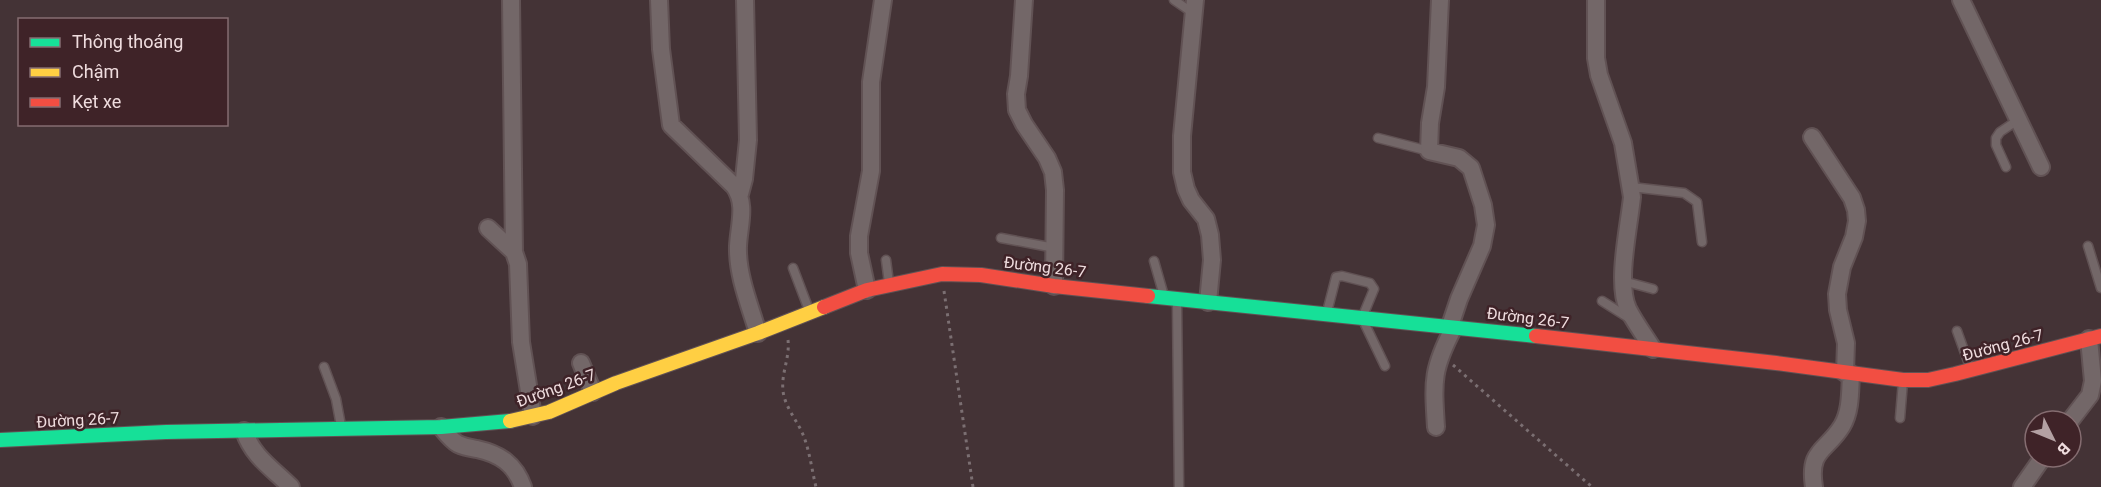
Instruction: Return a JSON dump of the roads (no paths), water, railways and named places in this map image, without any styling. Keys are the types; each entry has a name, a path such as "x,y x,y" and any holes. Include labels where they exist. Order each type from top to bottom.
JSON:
{"street":[{"path":"510,0 514,252 518,264 523,360 533,416"},
{"path":"659,0 661,49 671,125 740,194"},
{"path":"745,0 748,140 740,194 741,217 738,248 741,271 758,333"},
{"path":"867,290 859,254 859,236 871,171 871,82 883,0"},
{"path":"1024,0 1016,94 1017,110 1023,124 1047,158 1053,172 1054,286"},
{"path":"1436,427 1434,380 1440,354 1452,326 1459,299 1482,246 1486,225 1477,182 1471,168 1459,158 1429,151 1430,123 1436,87 1440,0"},
{"path":"1596,0 1596,58 1599,75 1623,143 1632,197 1623,281 1628,309 1653,349"},
{"path":"1961,0 2041,167"},
{"path":"1194,7 1182,136 1182,172 1186,189 1191,200 1206,219 1210,235 1212,260 1208,302"},
{"path":"1812,137 1852,198 1857,221 1854,237 1842,267 1837,294 1838,310 1846,343 1848,409 1842,426 1815,457 1812,474 1814,487"},
{"path":"488,228 514,252"},
{"name":"Đường 26-7","path":"0,440 166,432 342,430 497,423 533,416 810,314 867,290 942,274 981,275 1054,286 1452,326 1903,380 1928,380 2095,338"},
{"path":"2079,409 2090,395 2092,388 2095,338"},
{"path":"581,363 593,392"},
{"path":"441,427 458,444 491,452 508,461 516,471 523,487"},
{"path":"244,431 250,448 291,487"},
{"path":"2022,487 2035,469"}],"lane":[{"path":"1174,0 1194,7"},
{"path":"2006,166 1996,145 1996,138 2000,132 2018,120"},
{"path":"1378,138 1429,151"},
{"path":"1631,187 1684,193 1691,196 1697,202 1702,242"},
{"path":"1001,238 1054,248"},
{"path":"2088,246 2101,288"},
{"path":"886,260 889,284"},
{"path":"1154,261 1171,297 1179,487"},
{"path":"793,268 810,314"},
{"path":"1326,315 1336,277 1342,276 1370,283 1374,289 1362,318 1385,366"},
{"path":"1623,281 1653,289"},
{"path":"1602,301 1637,323"},
{"path":"1957,331 1971,370"},
{"path":"324,367 336,399 342,430"},
{"path":"1900,418 1903,380"}]}
